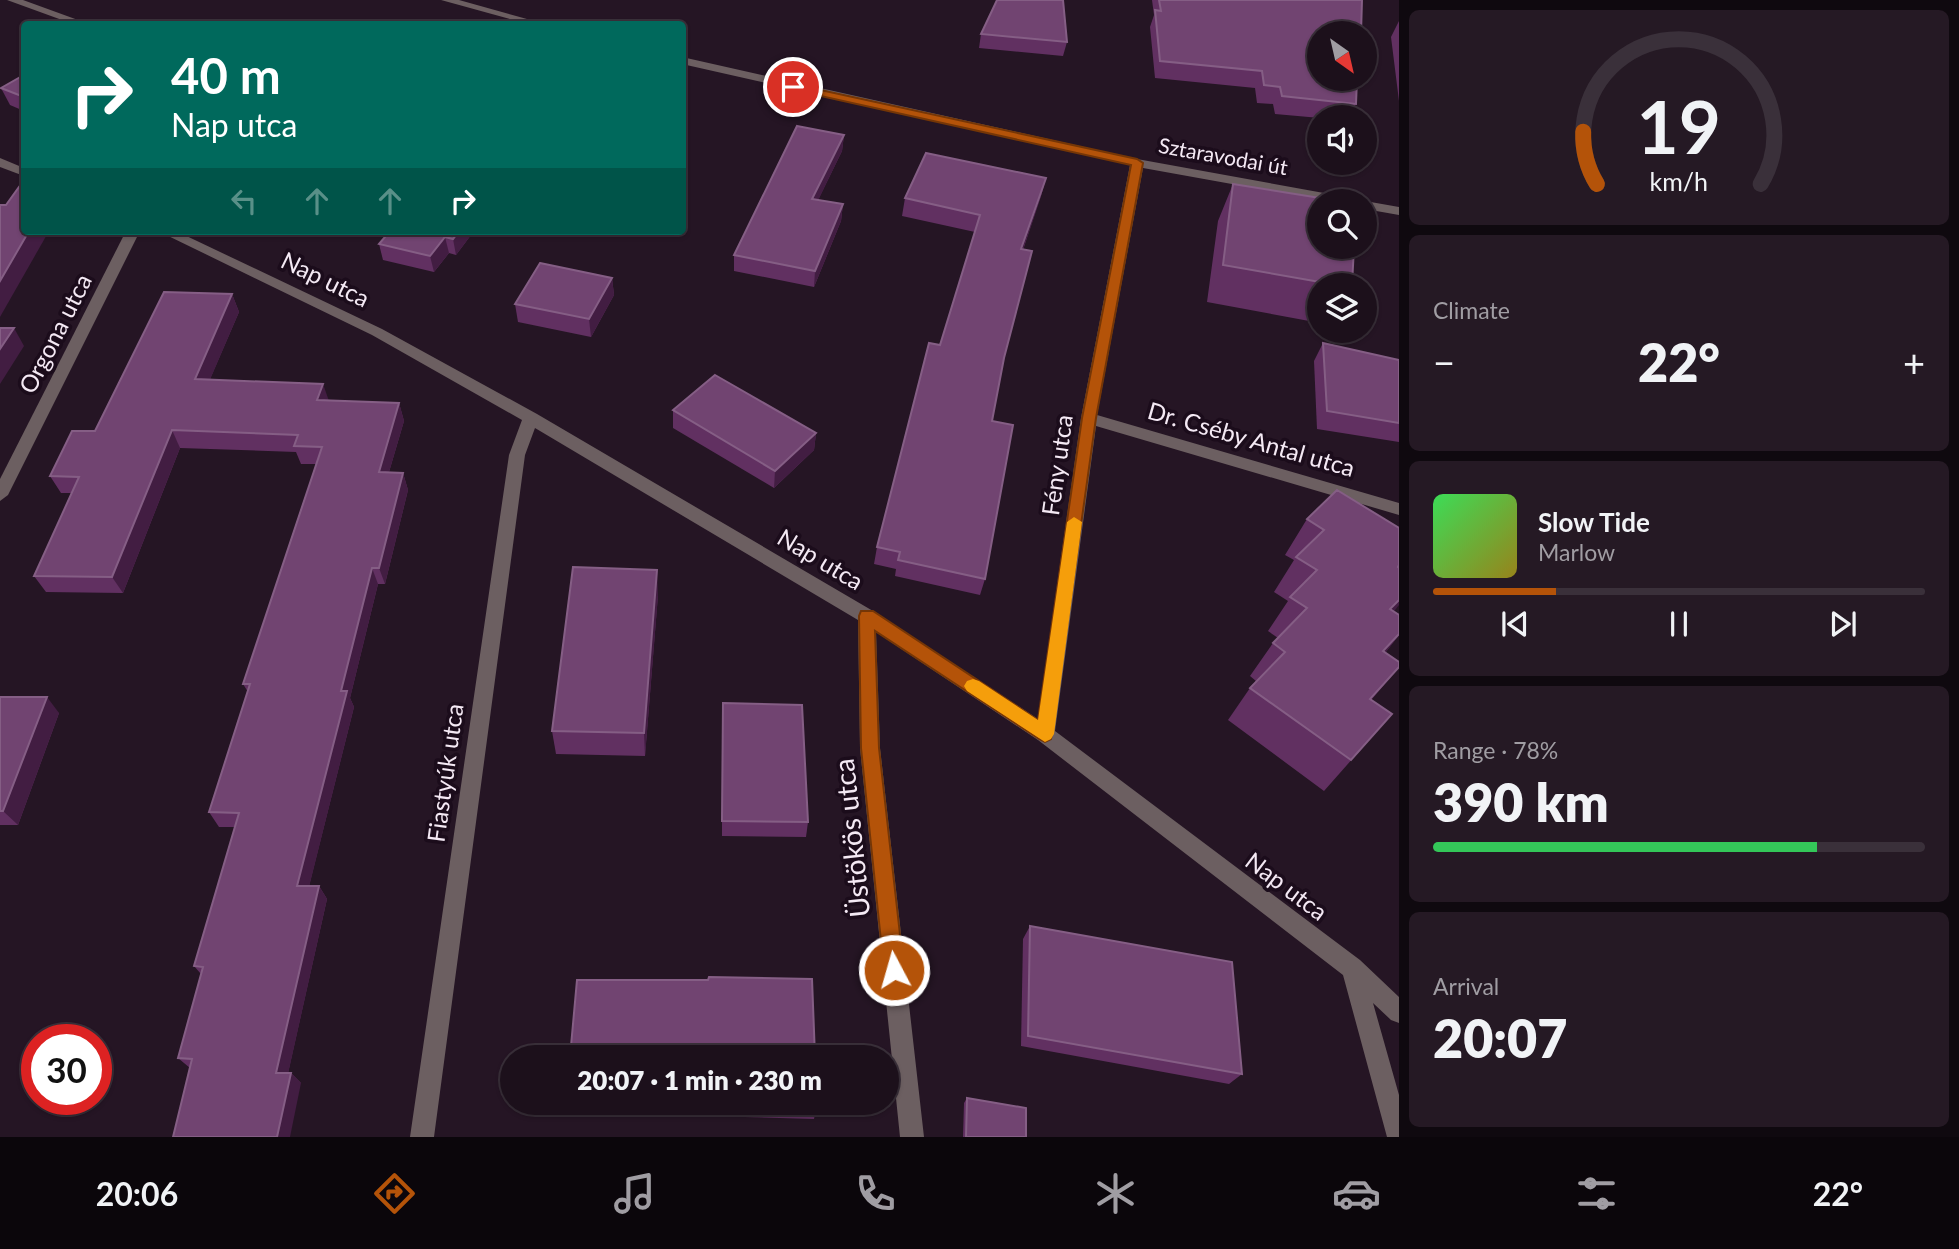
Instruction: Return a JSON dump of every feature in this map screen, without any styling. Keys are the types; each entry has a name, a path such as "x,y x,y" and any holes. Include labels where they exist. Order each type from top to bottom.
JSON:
{"street":[{"path":"12,0 74,21"},
{"path":"446,0 527,21"},
{"name":"Sztaravodai út","path":"686,61 1137,163 1307,194"},
{"path":"0,162 21,171"},
{"name":"Fény utca","path":"1045,734 1089,418 1137,163"},
{"path":"1377,207 1399,211"},
{"name":"Orgona utca","path":"0,495 131,235"},
{"name":"Nap utca","path":"173,235 377,332 531,418 867,616 1045,734 1352,968 1399,1012"},
{"name":"Fiastyúk utca","path":"422,1137 517,455 531,418"},
{"name":"Dr. Cséby Antal utca","path":"1089,418 1399,509"},
{"name":"Üstökös utca","path":"867,616 870,748 912,1137"},
{"path":"1352,968 1399,1137"}],"building":[{"path":"997,0 1063,0 1067,42 981,34"},
{"path":"1159,0 1362,0 1361,21 1307,21 1307,91 1357,91 1356,104 1282,96 1280,87 1264,85 1262,71 1160,61 1155,10 1161,11"},
{"path":"21,77 21,96 1,88"},
{"path":"797,126 844,135 812,199 843,204 815,271 734,255"},
{"path":"926,153 1046,178 1021,249 1032,251 1004,358 992,421 1013,425 985,579 898,560 900,552 877,547 929,343 940,345 980,215 905,198"},
{"path":"1233,184 1307,196 1307,259 1353,259 1353,273 1307,273 1307,280 1223,265"},
{"path":"19,187 21,189 21,235 27,235 0,281 0,205 6,205"},
{"path":"387,235 456,235 453,239 445,237 430,256 379,244"},
{"path":"540,263 612,278 589,319 515,304"},
{"path":"164,292 232,294 195,379 323,384 317,400 399,403 379,472 403,473 379,568 372,568 341,691 347,691 297,886 319,886 276,1073 291,1073 277,1137 173,1137 192,1059 178,1058 203,967 194,966 239,813 209,812 250,684 243,684 322,447 294,446 298,435 172,430 112,577 34,576 79,477 50,476 72,431 95,431"},
{"path":"0,328 14,328 0,349"},
{"path":"1323,343 1399,360 1399,423 1327,411"},
{"path":"715,375 816,433 775,471 673,410"},
{"path":"1337,490 1399,528 1399,600 1390,609 1399,615 1399,634 1383,651 1399,662 1399,667 1370,699 1392,714 1351,760 1250,688 1285,652 1273,643 1307,608 1290,597 1317,570 1296,557 1324,530 1307,519"},
{"path":"573,567 657,570 644,733 552,731"},
{"path":"0,697 47,697 3,811 0,811"},
{"path":"723,703 802,705 808,822 722,821"},
{"path":"1030,926 1232,962 1242,1074 1028,1036"},
{"path":"709,977 812,979 815,1045 571,1045 577,980 708,980"},
{"path":"967,1098 1026,1108 1026,1137 966,1137"}],"slow traffic":[{"path":"973,686 1045,734 1074,522"}],"route":[{"path":"793,87 1137,163 1089,418 1045,734 867,616 870,748 894,970"}]}
